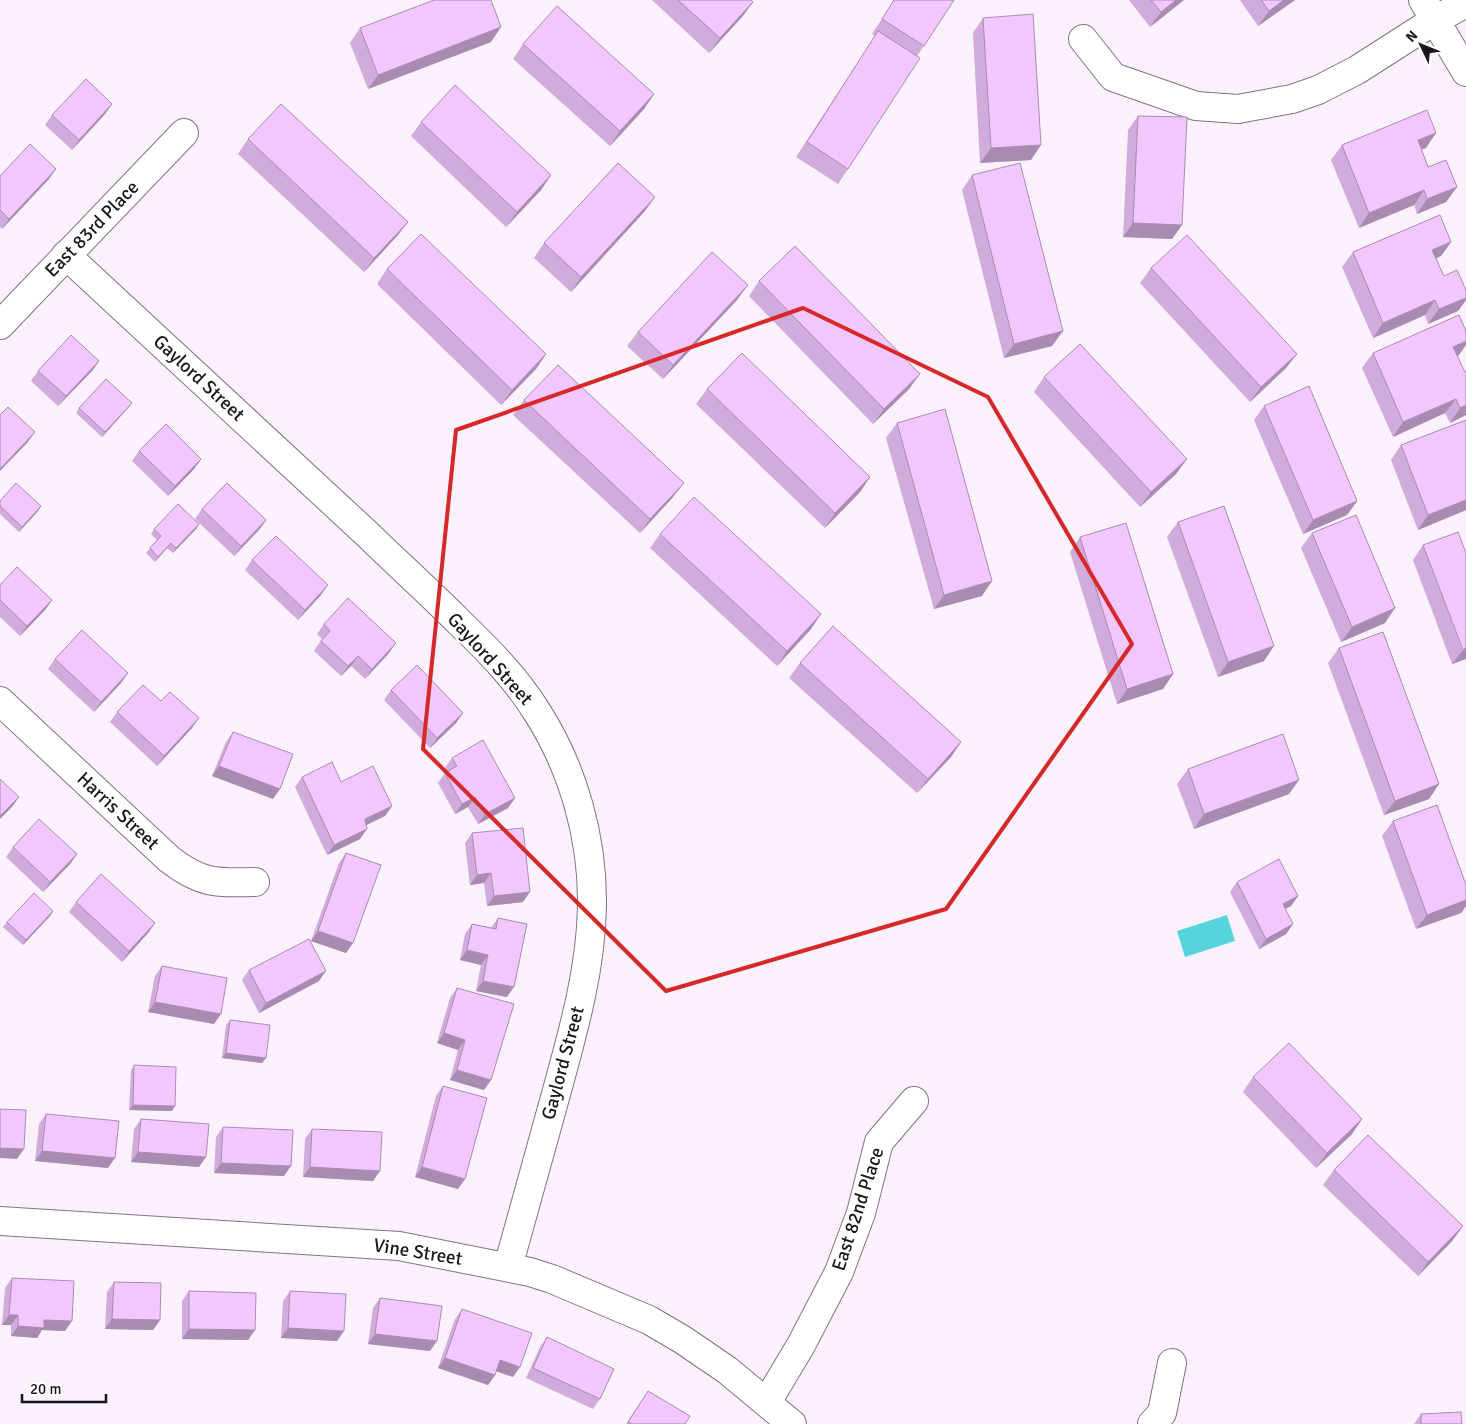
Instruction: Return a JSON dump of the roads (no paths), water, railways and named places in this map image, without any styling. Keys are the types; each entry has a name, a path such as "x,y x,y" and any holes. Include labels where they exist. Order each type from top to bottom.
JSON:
{"street":[{"path":"1083,40 1113,77 1196,106 1238,109 1292,99 1318,90 1357,70 1429,10 1466,3"},
{"path":"1429,10 1466,72"},
{"name":"East 83rd Place","path":"0,325 184,132"},
{"name":"Gaylord Street","path":"66,255 259,433 490,653 515,681 536,711 570,777 578,804 591,876 592,906 589,951 566,1058 508,1266"},
{"name":"Harris Street","path":"0,701 169,859 184,870 202,879 220,883 255,882"},
{"name":"East 82nd Place","path":"767,1402 801,1345 839,1272 861,1212 879,1142 914,1101"},
{"name":"Vine Street","path":"0,1221 399,1246 508,1266 552,1279 649,1320 683,1340 726,1370 792,1424"},
{"path":"1152,1424 1162,1413 1172,1363"}],"water":[{"path":"1227,915 1235,941 1185,957 1177,931"}]}
